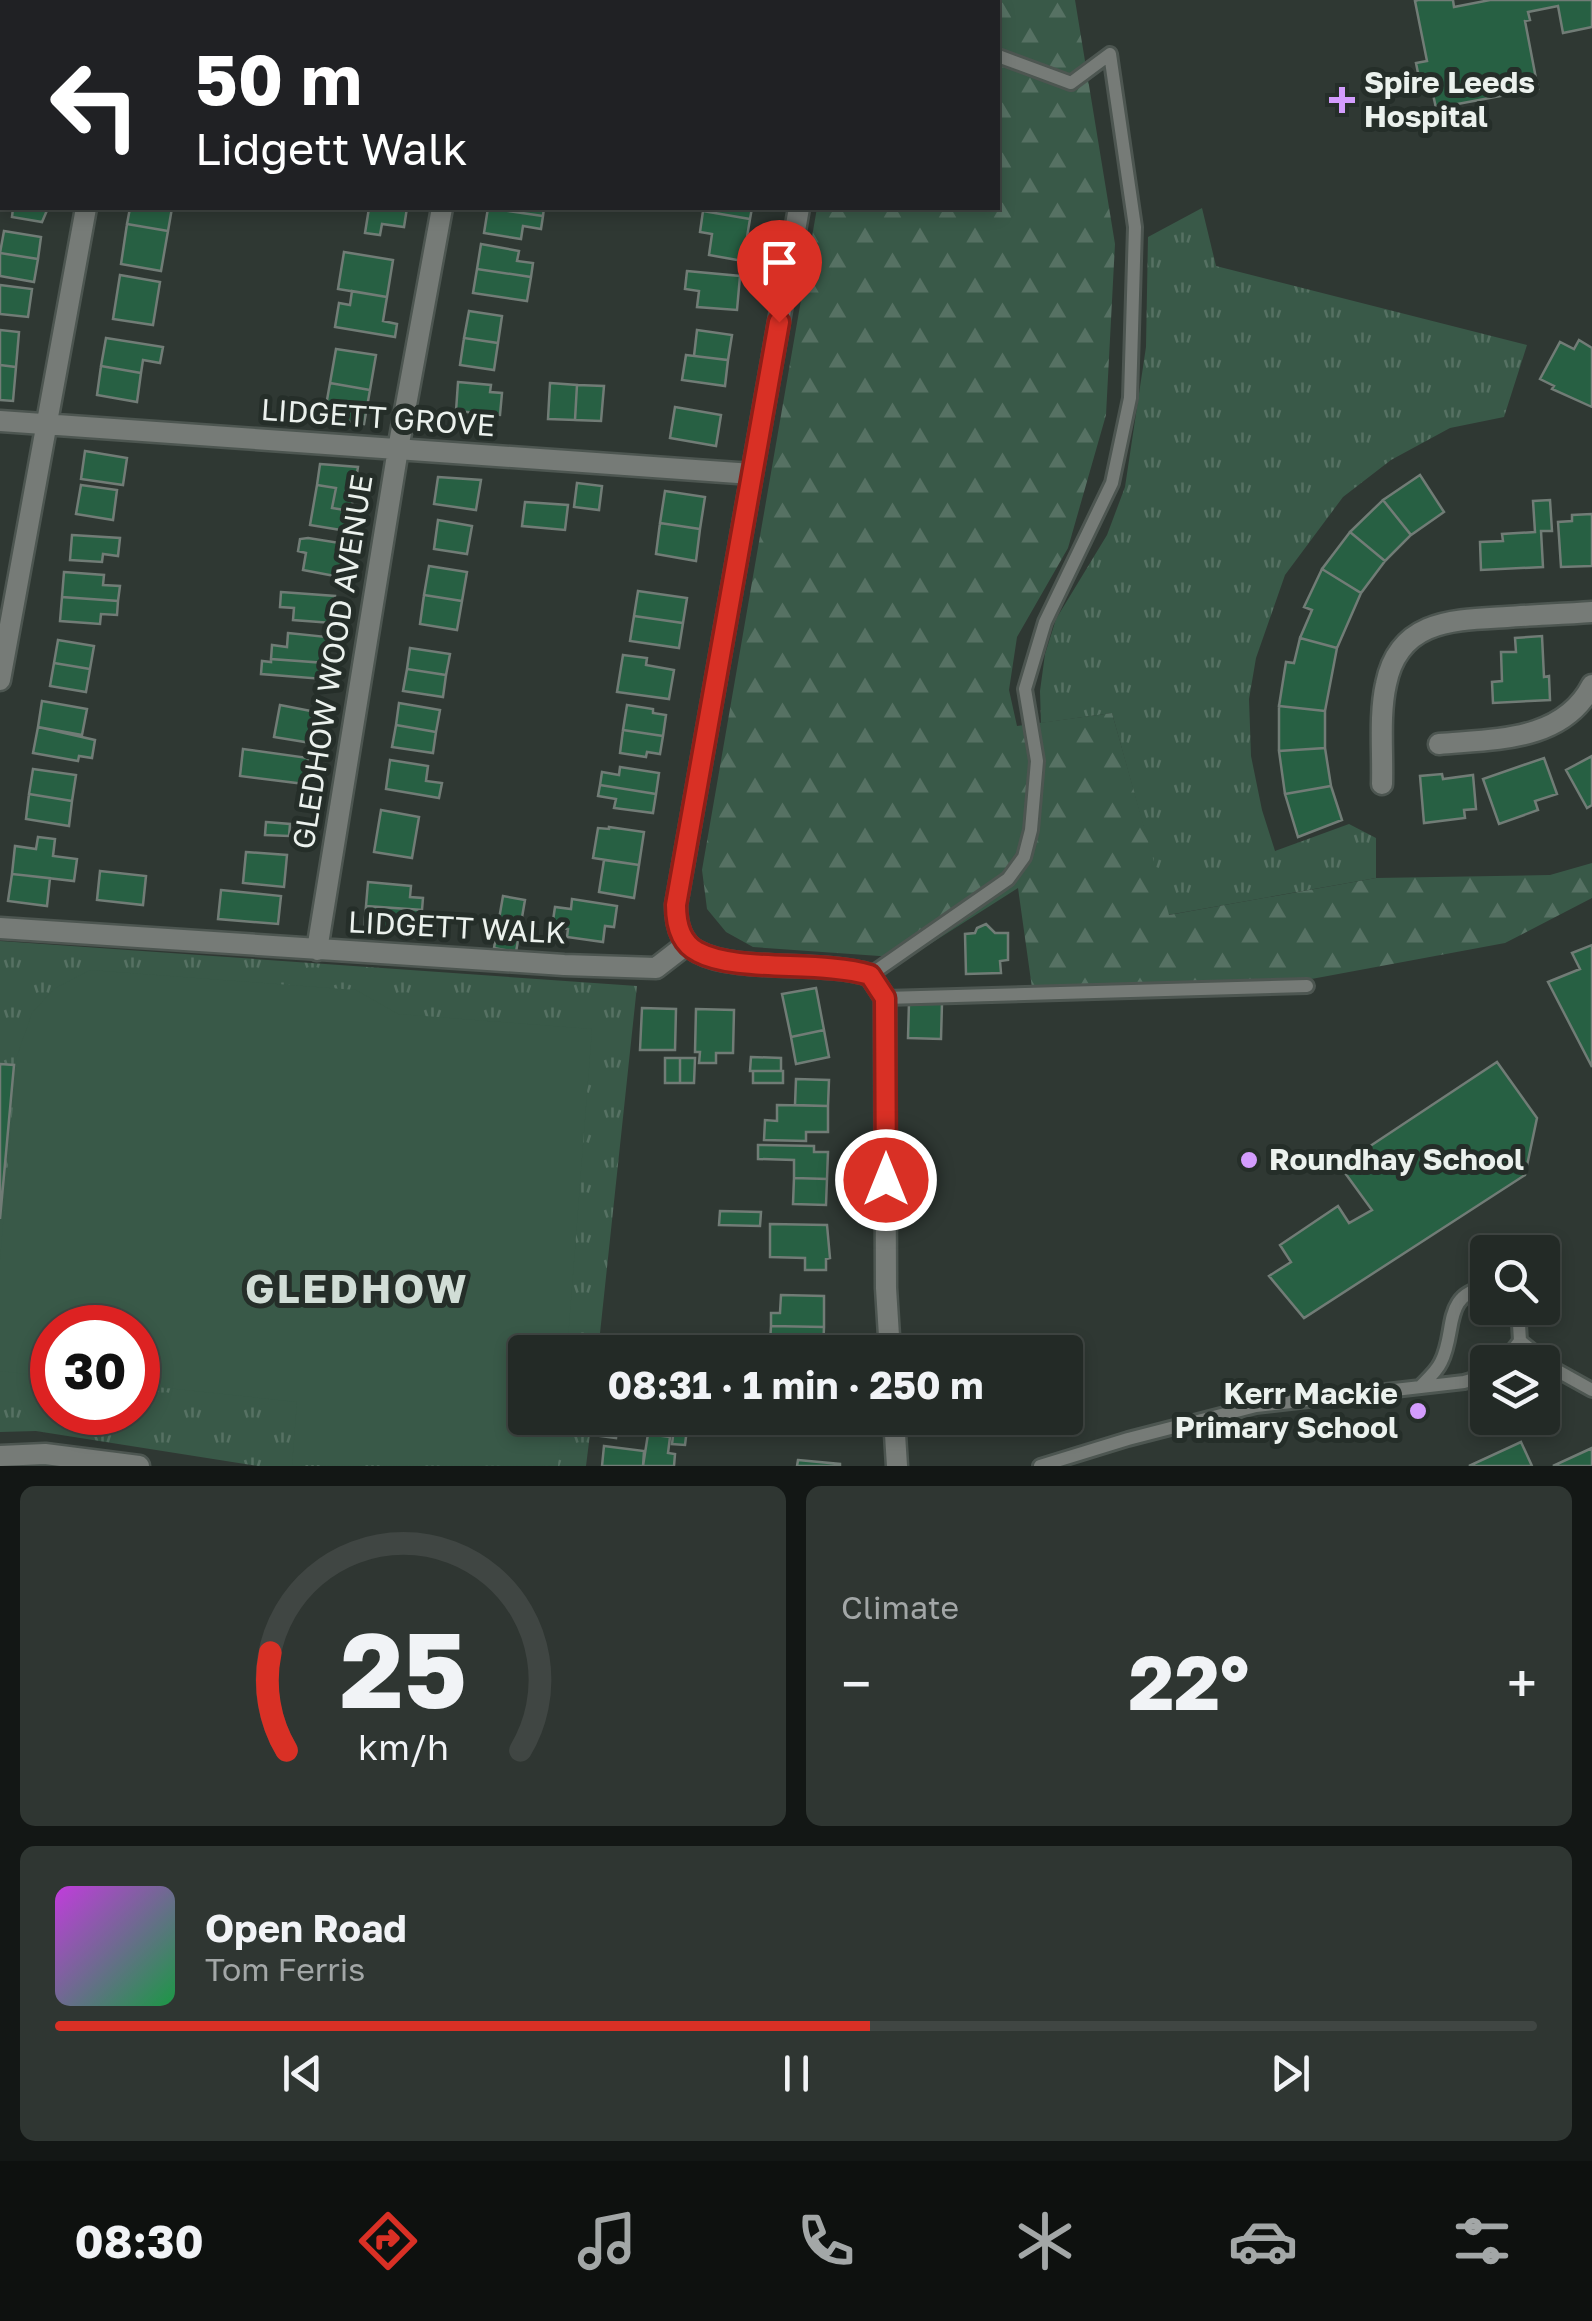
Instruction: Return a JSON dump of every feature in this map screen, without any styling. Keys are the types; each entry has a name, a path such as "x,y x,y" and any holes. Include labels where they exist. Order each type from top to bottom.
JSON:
{"street":[{"path":"0,680 86,210"},
{"name":"GLEDHOW WOOD AVENUE","path":"317,950 398,449 442,210"},
{"path":"799,210 676,905 676,925 697,952 722,960 848,968 870,975 885,998 889,1335"},
{"name":"LIDGETT GROVE","path":"0,422 752,474"},
{"path":"1382,784 1385,686 1392,662 1406,642 1426,628 1449,620 1592,612"},
{"path":"1438,744 1510,738 1541,731 1568,714 1592,684"},
{"name":"LIDGETT WALK","path":"0,928 656,968 687,944"},
{"path":"895,1435 896,1466"},
{"path":"0,1456 139,1466"}],"lane":[{"path":"870,975 917,940 980,902 1008,880 1024,857 1031,830 1036,760 1025,690 1045,622 1112,482 1130,398 1135,227 1110,54 1072,83 1000,57"},
{"path":"885,998 1306,986"},
{"path":"1420,1388 1442,1362 1456,1304 1470,1290"},
{"path":"1517,1345 1519,1325"},
{"path":"1520,1341 1556,1370 1592,1390"},
{"path":"1040,1466 1256,1406 1470,1380"}],"green space":[{"path":"1000,0 1075,0 1115,244 1106,415 1068,548 1017,637 1009,690 1017,726 1112,713 1169,915 1376,878 1550,875 1592,863 1592,898 1505,943 1306,980 1032,988 1018,888 908,958 753,947 726,932 707,909 702,870 817,210 1000,210"},
{"path":"1202,208 1216,266 1527,345 1504,417 1450,428 1391,460 1343,497 1285,575 1256,658 1249,699 1251,756 1275,851 1349,824 1376,838 1376,878 1168,915 1112,713 1041,723 1040,691 1045,654 1056,619 1107,535 1125,487 1146,347 1148,237"},
{"path":"0,941 637,986 600,1335 508,1335 508,1435 590,1435 586,1466 258,1466 61,1435 160,1435 160,1305 30,1305 30,1431 0,1432"},
{"path":"90,970 356,990 398,1014 592,1029 568,1335 508,1335 508,1435 561,1435 558,1466 292,1465 297,1402 160,1387 160,1305 30,1305 30,1374 0,1371 0,1260 17,1056 32,1013 54,989"}],"building":[{"path":"1453,0 1454,7 1490,0 1592,0 1592,27 1563,33 1558,6 1528,12 1530,20 1525,21 1538,89 1436,108 1431,85 1421,88 1416,63 1427,61 1415,1"},
{"path":"13,210 47,210 42,222 12,217"},
{"path":"130,210 172,210 168,231 127,224"},
{"path":"369,210 407,210 404,227 382,224 380,235 365,233"},
{"path":"488,210 543,216 541,229 523,226 521,239 484,233"},
{"path":"502,210 544,210 543,216"},
{"path":"703,210 752,210 750,219"},
{"path":"703,211 750,219 743,261 709,255 712,234 700,232"},
{"path":"127,224 168,231 161,271 121,264"},
{"path":"4,231 41,237 38,259 0,253"},
{"path":"481,244 519,251 517,261 533,263 531,277 477,269"},
{"path":"344,252 393,260 387,297 338,289"},
{"path":"0,253 38,259 34,282 0,276"},
{"path":"477,269 531,277 527,301 473,293"},
{"path":"687,271 740,276 737,310 697,307 699,291 685,289"},
{"path":"120,275 160,282 153,325 113,319"},
{"path":"0,285 32,289 28,317 0,314"},
{"path":"352,291 387,297 383,321 397,324 395,337 335,327 339,303 350,305"},
{"path":"469,311 502,316 498,343 464,338"},
{"path":"0,330 19,332 16,367 0,365"},
{"path":"697,330 732,335 728,360 694,356"},
{"path":"106,338 163,347 160,363 143,360 141,373 101,366"},
{"path":"464,338 498,343 494,370 460,365"},
{"path":"1579,340 1592,348 1592,407 1552,389 1554,386 1540,379 1560,342 1574,349"},
{"path":"336,349 376,355 370,390 330,383"},
{"path":"686,355 728,360 725,386 682,380"},
{"path":"0,365 16,367 13,401 0,400"},
{"path":"101,366 141,373 137,402 97,395"},
{"path":"458,382 491,385 490,392 502,393 500,415 456,411"},
{"path":"330,383 370,390 364,424 324,417"},
{"path":"550,383 577,385 575,420 548,419"},
{"path":"577,385 604,386 601,421 575,420"},
{"path":"675,407 721,415 716,446 670,438"},
{"path":"85,451 127,458 123,485 81,479"},
{"path":"320,464 358,467 351,511 332,508 336,488 317,485"},
{"path":"1420,475 1444,512 1411,535 1383,500"},
{"path":"438,477 481,480 476,510 434,504"},
{"path":"577,483 602,486 599,510 574,507"},
{"path":"81,485 117,490 113,520 76,514"},
{"path":"317,485 336,488 332,508 351,511 347,531 310,525"},
{"path":"665,491 705,497 700,529 660,523"},
{"path":"1383,500 1411,535 1385,561 1350,532"},
{"path":"1550,500 1552,531 1541,531 1543,567 1481,570 1480,542 1503,541 1502,534 1535,532 1533,501"},
{"path":"525,502 568,505 565,530 522,526"},
{"path":"1592,514 1592,566 1561,567 1558,522 1572,521 1572,515"},
{"path":"438,520 472,526 467,554 434,549"},
{"path":"660,523 700,529 696,561 656,554"},
{"path":"1350,532 1385,561 1361,593 1322,569"},
{"path":"72,535 120,538 118,556 103,554 102,562 70,560"},
{"path":"300,539 346,544 340,577 303,570 306,553 298,551"},
{"path":"429,566 467,572 462,601 424,595"},
{"path":"1322,569 1361,593 1337,648 1300,638 1312,610 1304,607"},
{"path":"64,572 104,575 103,585 120,586 118,601 62,597"},
{"path":"638,591 687,598 683,623 634,616"},
{"path":"281,592 335,596 332,623 293,620 294,608 280,607"},
{"path":"424,595 462,601 457,630 420,624"},
{"path":"62,597 118,601 117,615 101,614 100,624 60,621"},
{"path":"634,616 683,623 679,648 630,641"},
{"path":"288,633 327,637 325,663 271,659 272,645 287,647"},
{"path":"1542,636 1544,677 1549,676 1550,700 1493,703 1492,682 1502,681 1501,652 1516,652 1515,638"},
{"path":"1300,638 1337,648 1325,711 1279,706 1286,662 1294,663"},
{"path":"58,640 94,646 90,669 54,663"},
{"path":"410,648 450,654 446,675 407,669"},
{"path":"623,655 647,658 646,665 674,670 669,699 617,692"},
{"path":"262,661 325,663 323,679 261,674"},
{"path":"54,663 90,669 86,692 50,686"},
{"path":"407,669 446,675 443,697 403,691"},
{"path":"42,701 87,709 82,735 38,727"},
{"path":"399,703 440,710 436,732 396,725"},
{"path":"280,705 316,712 311,743 274,737"},
{"path":"627,705 666,715 663,736 623,730"},
{"path":"1279,706 1325,711 1325,748 1279,751"},
{"path":"396,725 436,732 433,753 392,747"},
{"path":"38,727 95,740 92,758 79,756 78,761 33,753"},
{"path":"623,730 663,736 660,754 647,752 646,757 620,753"},
{"path":"1325,748 1331,786 1285,794 1279,751"},
{"path":"243,749 308,758 305,784 240,776"},
{"path":"1592,756 1592,805 1587,808 1566,770"},
{"path":"1544,758 1557,794 1535,801 1538,810 1499,824 1483,779"},
{"path":"390,760 428,766 426,781 442,783 439,798 386,789"},
{"path":"620,767 659,773 656,794 600,785 602,772 619,775"},
{"path":"33,769 76,775 72,801 29,794"},
{"path":"1442,774 1443,779 1473,775 1476,809 1464,810 1465,818 1424,823 1420,776"},
{"path":"600,785 656,794 653,813 614,808 616,799 598,796"},
{"path":"1331,786 1342,820 1298,837 1285,794"},
{"path":"29,794 72,801 69,826 26,819"},
{"path":"381,810 419,817 412,858 374,852"},
{"path":"266,822 290,824 289,836 265,835"},
{"path":"598,828 644,832 639,865 593,858"},
{"path":"38,837 55,839 53,856 77,859 74,881 12,874 15,846 36,849"},
{"path":"246,852 287,855 284,887 243,883"},
{"path":"604,860 639,865 634,898 599,892"},
{"path":"100,871 146,876 143,905 97,900"},
{"path":"12,874 50,878 47,906 8,901"},
{"path":"368,882 411,886 410,897 423,898 422,910 366,906"},
{"path":"221,890 281,896 278,924 218,919"},
{"path":"503,896 525,900 516,952 494,948"},
{"path":"572,899 617,906 614,927 605,926 603,942 567,937 568,929 552,927 555,907 571,909"},
{"path":"366,906 422,910 421,923 408,921 407,932 364,929"},
{"path":"986,924 995,933 1008,933 1008,960 1000,961 1001,973 966,974 965,934 975,933"},
{"path":"1592,945 1592,1067 1548,982 1580,969 1572,953"},
{"path":"816,988 824,1030 791,1037 782,994"},
{"path":"909,1002 942,1003 941,1039 908,1038"},
{"path":"642,1008 676,1009 675,1050 640,1050"},
{"path":"696,1009 734,1010 733,1053 716,1053 716,1063 699,1063 700,1052 695,1052"},
{"path":"824,1030 829,1057 796,1064 791,1037"},
{"path":"751,1057 781,1058 781,1071 750,1071"},
{"path":"665,1058 680,1058 680,1083 665,1083"},
{"path":"680,1058 695,1058 694,1083 680,1083"},
{"path":"1497,1062 1537,1118 1525,1175 1304,1318 1269,1276 1291,1262 1280,1245 1338,1206 1349,1223 1372,1210 1340,1166"},
{"path":"0,1064 14,1065 0,1219"},
{"path":"753,1071 783,1071 783,1083 753,1083"},
{"path":"796,1079 829,1080 828,1106 795,1105"},
{"path":"777,1105 828,1106 828,1132 806,1132 806,1141 764,1140 765,1120 777,1121"},
{"path":"758,1145 814,1146 814,1152 828,1152 827,1179 794,1178 794,1160 758,1159"},
{"path":"794,1178 827,1179 826,1205 793,1204"},
{"path":"720,1211 761,1212 760,1226 719,1225"},
{"path":"770,1224 827,1225 830,1258 826,1259 826,1270 805,1270 805,1258 770,1257"},
{"path":"781,1295 824,1296 824,1327 771,1326 771,1313 780,1313"},
{"path":"771,1326 824,1327 824,1335 770,1335"},
{"path":"648,1435 670,1437 668,1453 675,1454 674,1466 643,1466"},
{"path":"673,1435 686,1435 685,1445 672,1444"},
{"path":"1521,1442 1532,1466 1469,1466"},
{"path":"604,1446 644,1451 643,1466 602,1466"},
{"path":"1592,1448 1592,1466 1553,1466"},
{"path":"798,1460 840,1464 840,1466 797,1466"}],"place":[{"name":"Spire Leeds Hospital","path":"1342,100"},
{"name":"Roundhay School","path":"1249,1160"},
{"name":"Kerr Mackie Primary School","path":"1418,1411"}],"district":[{"name":"GLEDHOW","path":"357,1289"}],"route":[{"path":"779,322 676,905 676,925 697,952 722,960 848,968 870,975 885,998 886,1180"}]}
